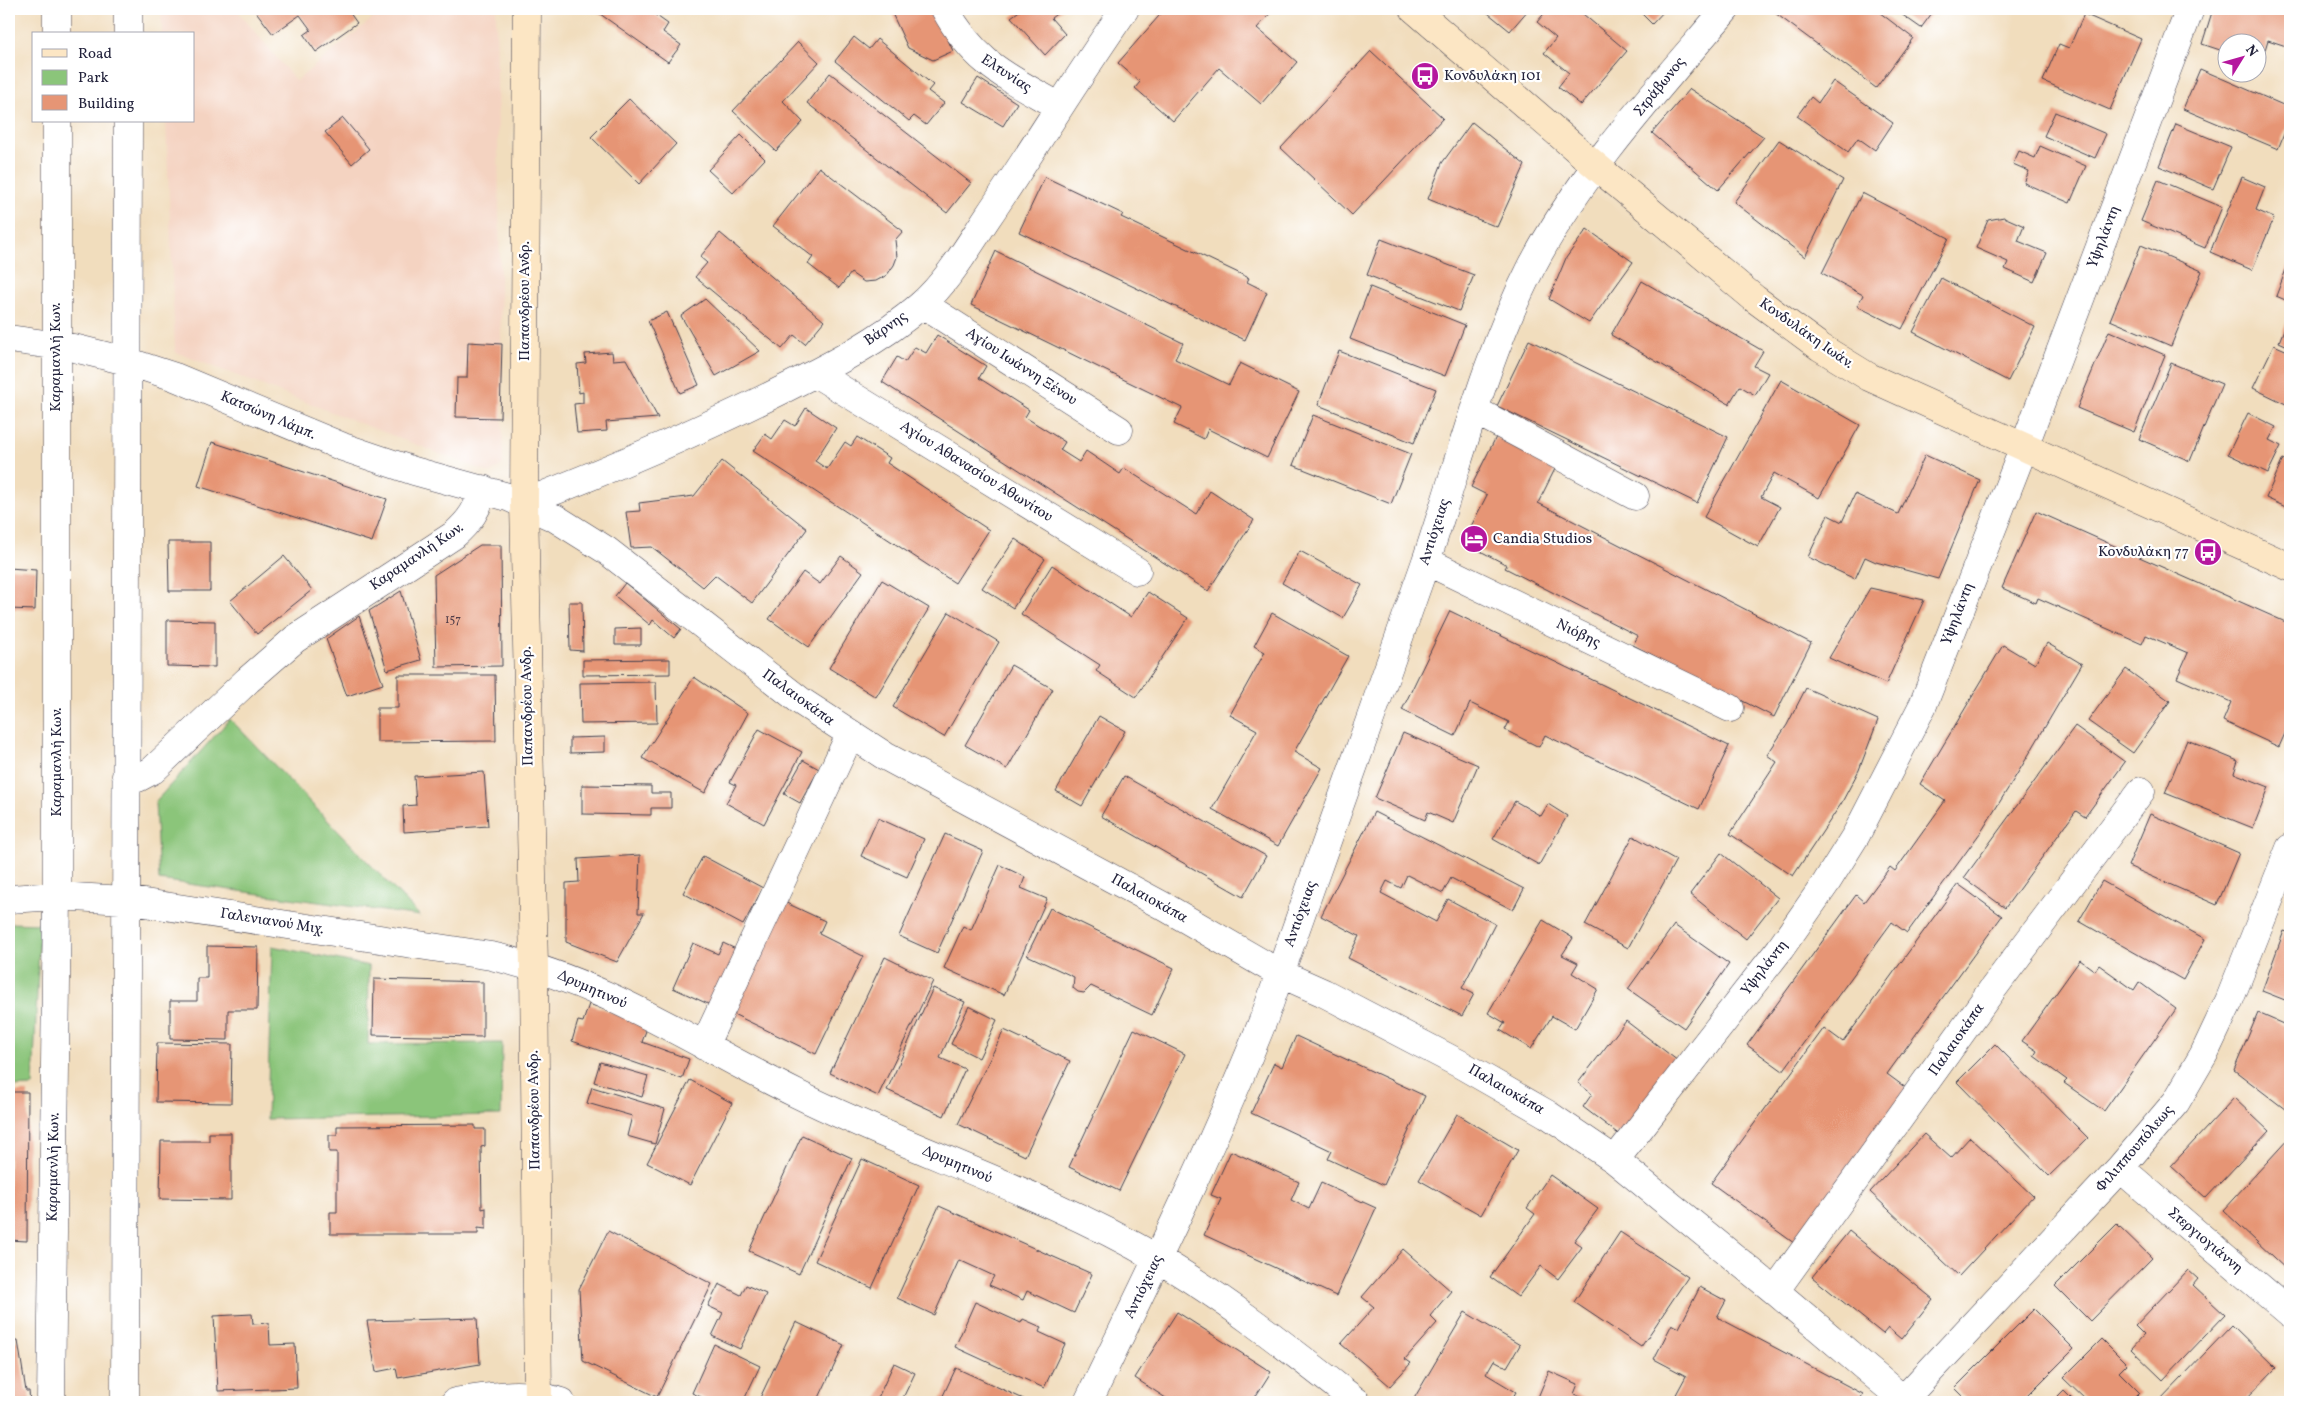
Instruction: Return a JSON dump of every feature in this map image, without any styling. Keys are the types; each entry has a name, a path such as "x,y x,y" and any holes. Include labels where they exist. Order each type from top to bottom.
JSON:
{"street":[{"path":"57,9 57,32"},
{"path":"128,9 128,32"},
{"name":"Παπανδρέου Ανδρ.","path":"527,9 524,503 545,1400"},
{"name":"Ελτυνίας","path":"945,9 975,53 989,65 1058,106"},
{"name":"Βάρνης","path":"524,503 638,458 815,373 860,348 922,304 965,251 1009,186 1058,106 1125,9"},
{"name":"Στράβωνος","path":"1596,166 1726,9"},
{"name":"Υψηλάντη","path":"1615,1160 1780,949 1826,883 1856,835 1923,705 2024,447 2190,9"},
{"name":"Κονδυλάκη Ιωάν.","path":"1418,10 1596,166 1755,298 1820,348 1869,377 2290,567"},
{"name":"Καραμανλή Κων.","path":"51,1402 58,896 55,344 57,122"},
{"path":"125,1402 128,122"},
{"name":"Αντιόχειας","path":"1088,1402 1157,1259 1243,1070 1280,974 1426,561 1496,344 1531,268 1551,233 1596,166"},
{"name":"Αγίου Ιωάννη Ξένου","path":"922,304 1119,430"},
{"name":"Κατσώνη Λάμπ.","path":"9,339 55,344 126,361 175,377 343,448 524,503"},
{"name":"Αγίου Αθανασίου Αθωνίτου","path":"815,373 1137,571"},
{"path":"1474,410 1635,496"},
{"name":"Καραμανλή Κων.","path":"126,776 138,778 153,770 295,639 454,535 472,518 483,489"},
{"name":"Παλαιοκάπα","path":"524,503 556,518 606,550 802,702 850,735 1164,906 1280,974 1324,993 1460,1064 1547,1114 1615,1160 1775,1291 1905,1401"},
{"name":"Νιόβης","path":"1426,561 1730,708"},
{"path":"704,1046 850,735"},
{"name":"Παλαιοκάπα","path":"1775,1291 1992,990 2142,791"},
{"name":"Φιλιππουπόλεως","path":"1905,1401 2120,1168 2176,1102 2204,1054 2229,1001 2290,848"},
{"name":"Γαλενιανού Μιχ.","path":"9,899 58,896 125,900 491,956 534,966"},
{"name":"Δρυμητινού","path":"534,966 575,981 651,1016 704,1046 796,1093 1064,1211 1157,1259 1259,1326 1357,1402"},
{"name":"Στεργιογιάννη","path":"2120,1168 2290,1313"},
{"path":"456,1402 499,1395 524,1394 545,1400"}],"shaded area":[{"path":"161,9 236,9 296,81 384,9 496,9 503,464 490,473 175,352 166,122 195,122 195,32 162,32"}],"green space":[{"path":"230,719 420,916 159,880 155,802"},
{"path":"9,923 40,924 33,1086 9,1087"},
{"path":"272,946 369,966 368,1044 502,1043 501,1115 267,1119"}],"building":[{"path":"254,9 347,9 357,23 316,52 304,35 311,30 300,15 273,34"},
{"path":"593,9 647,9 668,24 663,32 681,45 668,62"},
{"path":"890,9 934,9 953,51 933,60 908,48"},
{"path":"1022,9 1063,9 1051,18 1065,34 1045,55 1011,17"},
{"path":"1165,9 1274,9 1257,28 1297,62 1261,104 1219,68 1173,121 1135,88 1140,82 1118,63"},
{"path":"1483,9 1529,9 1510,31"},
{"path":"1548,9 1577,9 1627,51 1581,105 1558,87 1569,73 1544,53 1556,38 1537,22"},
{"path":"1637,9 1666,9 1652,24"},
{"path":"1778,9 1875,9 1913,38 1876,88 1775,13"},
{"path":"1894,9 1935,9 1921,28"},
{"path":"2213,9 2278,9 2290,13 2290,33 2286,46 2268,40 2266,47 2266,32 2216,32 2216,49 2202,44"},
{"path":"2084,14 2141,39 2110,110 2043,81 2059,44 2069,48"},
{"path":"854,37 869,49 877,39 933,85 928,91 944,103 926,125 914,116 909,121 835,61"},
{"path":"798,42 819,62 783,101 803,122 776,151 733,111"},
{"path":"1371,51 1443,118 1352,215 1281,148"},
{"path":"2200,69 2216,76 2216,82 2230,82 2290,108 2290,119 2278,149 2183,109"},
{"path":"830,73 971,183 947,213 807,103"},
{"path":"978,78 1017,103 1003,126 963,102"},
{"path":"1833,81 1893,123 1875,150 1858,138 1848,152 1797,116 1811,97 1818,103"},
{"path":"1690,89 1764,137 1718,190 1652,133"},
{"path":"629,99 676,144 639,184 591,137"},
{"path":"2055,112 2106,134 2095,158 2044,136"},
{"path":"343,118 369,149 352,164 325,132"},
{"path":"1472,122 1525,165 1497,227 1428,199 1442,163"},
{"path":"2176,124 2231,147 2213,189 2159,166"},
{"path":"741,135 765,159 733,193 708,170"},
{"path":"1779,140 1843,180 1805,257 1734,202"},
{"path":"2040,146 2086,166 2070,203 2024,183 2029,171 2013,164 2019,151 2035,158"},
{"path":"819,167 903,231 895,240 897,257 887,275 876,281 864,282 851,273 839,288 808,264 813,257 773,226"},
{"path":"1045,177 1123,214 1121,217 1249,278 1247,282 1267,292 1245,340 1019,232"},
{"path":"2242,177 2265,187 2256,210 2274,218 2252,270 2210,252"},
{"path":"2158,180 2222,207 2205,248 2141,221"},
{"path":"1862,193 1949,238 1902,329 1857,306 1863,295 1822,273"},
{"path":"2004,217 2024,226 2018,241 2047,253 2034,282 2005,269 2008,262 1976,248 1988,220"},
{"path":"1587,229 1633,262 1589,323 1549,299 1566,258"},
{"path":"720,233 824,321 805,344 794,335 782,349 695,277 707,263 700,257"},
{"path":"1381,239 1474,275 1459,311 1367,275"},
{"path":"2141,245 2202,271 2171,346 2110,320"},
{"path":"996,251 1183,343 1175,359 1229,385 1240,363 1299,392 1267,458 1208,429 1204,439 1174,424 1182,408 971,305"},
{"path":"2290,259 2290,302 2276,296"},
{"path":"1941,278 2035,327 2008,381 1913,332"},
{"path":"1642,281 1763,351 1754,366 1768,373 1755,395 1740,386 1729,404 1611,335"},
{"path":"1370,287 1465,325 1445,376 1350,339"},
{"path":"705,299 760,351 716,376 681,316"},
{"path":"667,312 699,385 680,393 648,321"},
{"path":"2290,314 2290,347 2279,342"},
{"path":"2109,331 2165,355 2134,432 2077,408"},
{"path":"937,335 986,366 979,378 1029,410 1025,417 1065,442 1060,450 1079,462 1086,451 1120,474 1124,468 1196,514 1210,491 1254,520 1208,591 882,382 897,357 905,362 915,347 926,353"},
{"path":"1529,340 1728,437 1697,503 1497,406"},
{"path":"468,342 502,344 500,418 456,417 457,378 467,378"},
{"path":"2274,345 2290,352 2290,406 2253,388"},
{"path":"1339,351 1436,389 1414,443 1318,405"},
{"path":"612,352 613,360 626,359 658,418 606,422 607,431 577,433 574,404 583,403 583,392 579,393 577,364 586,363 585,354"},
{"path":"2171,363 2222,384 2190,461 2139,439"},
{"path":"1781,380 1860,425 1819,498 1774,473 1761,497 1780,507 1758,547 1704,517"},
{"path":"806,408 836,428 815,461 827,469 845,442 851,446 857,437 890,458 887,463 989,530 955,583 753,451 765,434 772,439 785,420 795,426"},
{"path":"2248,413 2276,427 2269,440 2281,446 2268,473 2228,454"},
{"path":"1313,415 1411,454 1391,504 1293,465"},
{"path":"1496,437 1556,467 1538,503 1811,643 1774,717 1633,645 1638,636 1505,568 1507,565 1463,542 1487,495 1471,487"},
{"path":"212,442 387,499 372,542 198,486"},
{"path":"1925,455 1980,480 1938,579 1876,562 1865,557 1855,579 1808,557 1828,515 1842,522 1855,494 1898,514"},
{"path":"2283,459 2290,462 2290,509 2266,498"},
{"path":"722,461 807,529 752,603 715,575 703,587 652,547 631,548 626,512 640,511 639,503 694,496"},
{"path":"2036,511 2290,624 2290,722 2279,747 2223,721 2231,702 2177,678 2188,653 2146,635 2142,644 2038,598 2036,603 2002,588"},
{"path":"1015,539 1045,559 1013,608 982,588"},
{"path":"168,542 210,542 210,591 169,591"},
{"path":"480,545 501,545 502,666 436,667 434,575"},
{"path":"1300,551 1362,585 1343,618 1282,583"},
{"path":"284,556 312,590 257,634 230,601"},
{"path":"841,556 863,572 809,647 769,619 803,572 820,584"},
{"path":"1052,565 1131,617 1148,592 1188,618 1136,697 1096,671 1100,665 1021,614"},
{"path":"9,568 36,570 35,610 9,609"},
{"path":"882,580 929,608 876,697 829,668"},
{"path":"625,583 681,629 674,638 653,620 650,625 615,596"},
{"path":"1870,588 1924,600 1886,684 1829,658"},
{"path":"401,591 421,660 387,670 369,611"},
{"path":"569,602 582,602 583,651 570,650"},
{"path":"1450,611 1729,746 1699,809 1545,735 1539,747 1505,730 1509,722 1470,703 1455,736 1402,710"},
{"path":"949,612 999,642 944,737 893,707"},
{"path":"1272,613 1348,656 1294,752 1322,768 1278,846 1212,809 1257,730 1230,715 1265,652 1254,646"},
{"path":"359,616 383,684 347,696 326,639"},
{"path":"167,620 215,621 215,667 167,666"},
{"path":"641,628 641,645 615,645 615,629"},
{"path":"2047,643 2082,664 2022,766 1983,829 1907,933 1892,922 1783,1071 1747,1045 1856,895 1864,902 1890,867 1895,871 1945,801 1920,784 2003,645 2035,664"},
{"path":"670,659 670,674 583,675 583,660"},
{"path":"1011,665 1053,689 1007,769 965,745"},
{"path":"2126,669 2170,701 2133,753 2088,721"},
{"path":"398,675 495,675 496,741 377,742 377,708 398,708"},
{"path":"694,677 748,713 705,793 642,758"},
{"path":"656,682 657,723 581,724 580,683"},
{"path":"1806,688 1878,720 1859,770 1841,804 1793,876 1730,834 1777,762 1767,755 1787,725"},
{"path":"1099,716 1125,731 1082,806 1056,791"},
{"path":"2075,726 2125,762 2085,817 2076,811 2005,908 1964,878"},
{"path":"759,729 802,752 764,824 726,803 736,785 730,782"},
{"path":"1403,733 1478,765 1453,823 1428,812 1425,820 1375,798"},
{"path":"605,737 605,752 570,753 570,738"},
{"path":"2187,740 2238,761 2234,773 2269,787 2253,828 2165,793"},
{"path":"803,760 819,769 800,803 784,794"},
{"path":"484,772 488,826 404,832 403,806 416,805 414,776"},
{"path":"1124,776 1266,856 1243,897 1101,816"},
{"path":"582,785 651,786 651,793 671,793 671,808 651,808 651,815 582,814"},
{"path":"1515,801 1541,816 1548,804 1567,816 1539,865 1493,839"},
{"path":"1374,812 1524,889 1513,910 1451,878 1443,893 1407,875 1401,888 1387,881 1381,893 1436,922 1448,899 1495,924 1462,988 1474,994 1462,1016 1348,958 1359,936 1321,916"},
{"path":"2150,814 2239,853 2217,905 2128,866"},
{"path":"878,818 924,839 907,877 861,856"},
{"path":"945,834 983,851 937,953 899,936"},
{"path":"1633,836 1676,860 1628,948 1585,925"},
{"path":"1721,853 1778,898 1746,939 1690,894"},
{"path":"640,855 638,913 644,913 617,962 566,942 566,883 579,882 578,859"},
{"path":"703,856 763,888 743,925 683,893"},
{"path":"1000,865 1025,877 1021,888 1047,899 1004,995 944,968 963,926 971,930"},
{"path":"2102,881 2205,939 2183,980 2079,921"},
{"path":"1958,884 2002,916 1887,1074 1910,1091 1798,1246 1711,1183 1824,1028 1843,1042"},
{"path":"780,900 825,921 819,934 863,956 816,1054 727,1011"},
{"path":"1050,908 1174,968 1152,1015 1091,986 1084,993 1078,992 1073,988 1074,977 1027,955"},
{"path":"1543,920 1573,938 1562,955 1578,963 1572,973 1598,989 1575,1029 1552,1016 1531,1049 1500,1030 1505,1023 1488,1013"},
{"path":"1674,925 1729,964 1684,1028 1628,989"},
{"path":"2284,931 2290,933 2290,1002 2262,991"},
{"path":"693,943 718,954 723,943 742,952 717,1008 673,988"},
{"path":"207,946 258,947 257,1010 228,1010 228,1040 170,1039 170,1001 197,1001 197,978 207,978"},
{"path":"885,957 933,981 878,1096 830,1073"},
{"path":"2080,960 2095,971 2099,965 2134,990 2139,982 2176,1009 2104,1111 2064,1083 2067,1080 2034,1056 2037,1051 2022,1041"},
{"path":"374,979 483,982 483,1037 373,1035"},
{"path":"933,988 965,1002 940,1058 965,1069 944,1116 887,1090"},
{"path":"589,1004 648,1025 642,1042 689,1059 682,1079 572,1041 578,1021 583,1022"},
{"path":"969,1006 997,1020 979,1058 951,1044"},
{"path":"2258,1013 2290,1027 2290,1113 2234,1070"},
{"path":"1626,1021 1678,1061 1621,1136 1583,1107 1592,1094 1578,1083"},
{"path":"1134,1029 1185,1054 1119,1191 1069,1167"},
{"path":"1004,1030 1070,1061 1025,1156 958,1124"},
{"path":"1296,1036 1425,1096 1384,1185 1328,1159 1332,1151 1251,1113 1274,1063 1282,1067"},
{"path":"157,1043 232,1044 231,1103 156,1102"},
{"path":"1995,1044 2088,1138 2049,1176 1957,1082"},
{"path":"600,1062 648,1076 642,1097 594,1082"},
{"path":"690,1080 732,1103 690,1185 647,1163"},
{"path":"592,1087 665,1109 655,1144 627,1136 632,1116 587,1103"},
{"path":"9,1092 28,1092 27,1241 9,1240"},
{"path":"2234,1098 2269,1131 2206,1198 2171,1166"},
{"path":"1457,1114 1518,1150 1481,1215 1419,1180"},
{"path":"475,1125 475,1129 485,1129 485,1146 481,1147 482,1209 486,1208 486,1229 478,1228 478,1234 330,1234 330,1212 337,1212 337,1152 329,1152 329,1135 337,1135 337,1126"},
{"path":"209,1133 231,1133 231,1200 160,1199 161,1141 209,1141"},
{"path":"1924,1134 1951,1158 1970,1137 2033,1196 1959,1276 1870,1192"},
{"path":"802,1135 852,1158 799,1274 749,1251"},
{"path":"2290,1137 2290,1273 2223,1210"},
{"path":"1231,1151 1299,1182 1291,1200 1309,1209 1321,1183 1376,1208 1336,1296 1204,1235 1221,1199 1211,1195"},
{"path":"862,1159 919,1185 872,1288 815,1261"},
{"path":"1550,1175 1598,1209 1574,1241 1582,1247 1558,1279 1541,1266 1518,1297 1490,1277 1535,1214 1527,1208"},
{"path":"939,1206 1092,1274 1074,1313 1027,1291 1023,1300 989,1285 994,1276 959,1260 934,1315 897,1298"},
{"path":"2117,1224 2152,1258 2090,1321 2055,1286"},
{"path":"608,1231 712,1284 657,1397 583,1361 579,1289"},
{"path":"1849,1231 1933,1299 1901,1339 1888,1328 1883,1334 1812,1277"},
{"path":"1620,1232 1688,1277 1641,1347 1574,1302"},
{"path":"1403,1249 1451,1291 1430,1316 1437,1323 1405,1359 1411,1363 1390,1386 1341,1344 1374,1307 1362,1297"},
{"path":"2188,1270 2198,1279 2193,1285 2225,1315 2163,1380 2131,1349 2144,1335 2135,1326"},
{"path":"719,1284 741,1295 746,1285 766,1294 740,1349 712,1336 723,1313 708,1306"},
{"path":"1700,1287 1726,1301 1717,1317 1863,1394 1859,1402 1677,1402 1673,1400 1686,1376 1654,1359 1672,1324 1679,1328"},
{"path":"975,1302 1021,1323 1023,1319 1041,1327 1039,1332 1065,1344 1044,1388 955,1347"},
{"path":"2034,1309 2074,1349 2021,1402 1969,1402 1955,1388"},
{"path":"1177,1312 1271,1372 1252,1402 1172,1402 1135,1378"},
{"path":"1465,1312 1520,1345 1507,1367 1494,1360 1486,1374 1516,1392 1510,1402 1412,1402"},
{"path":"252,1314 253,1324 269,1323 270,1345 295,1344 297,1388 218,1391 214,1316"},
{"path":"477,1318 480,1364 398,1378 396,1368 376,1372 367,1321"},
{"path":"796,1322 844,1345 817,1402 758,1402"},
{"path":"2232,1325 2276,1368 2243,1402 2158,1402"},
{"path":"9,1332 11,1341 18,1341 26,1391 29,1391 30,1402 9,1402"},
{"path":"2102,1339 2127,1364 2119,1372 2140,1393 2131,1402 2088,1402 2063,1378"},
{"path":"714,1344 760,1366 743,1402 712,1402 692,1393"},
{"path":"894,1363 915,1373 901,1402 876,1402"},
{"path":"956,1368 1030,1402 940,1402"},
{"path":"1549,1371 1578,1384 1574,1394 1593,1402 1536,1402"},
{"path":"2064,1391 2075,1402 2053,1402"}],"place":[{"name":"Κονδυλάκη 101","path":"1425,76"},
{"name":"Candia Studios","path":"1474,539"},
{"name":"Κονδυλάκη 77","path":"2208,552"}]}
